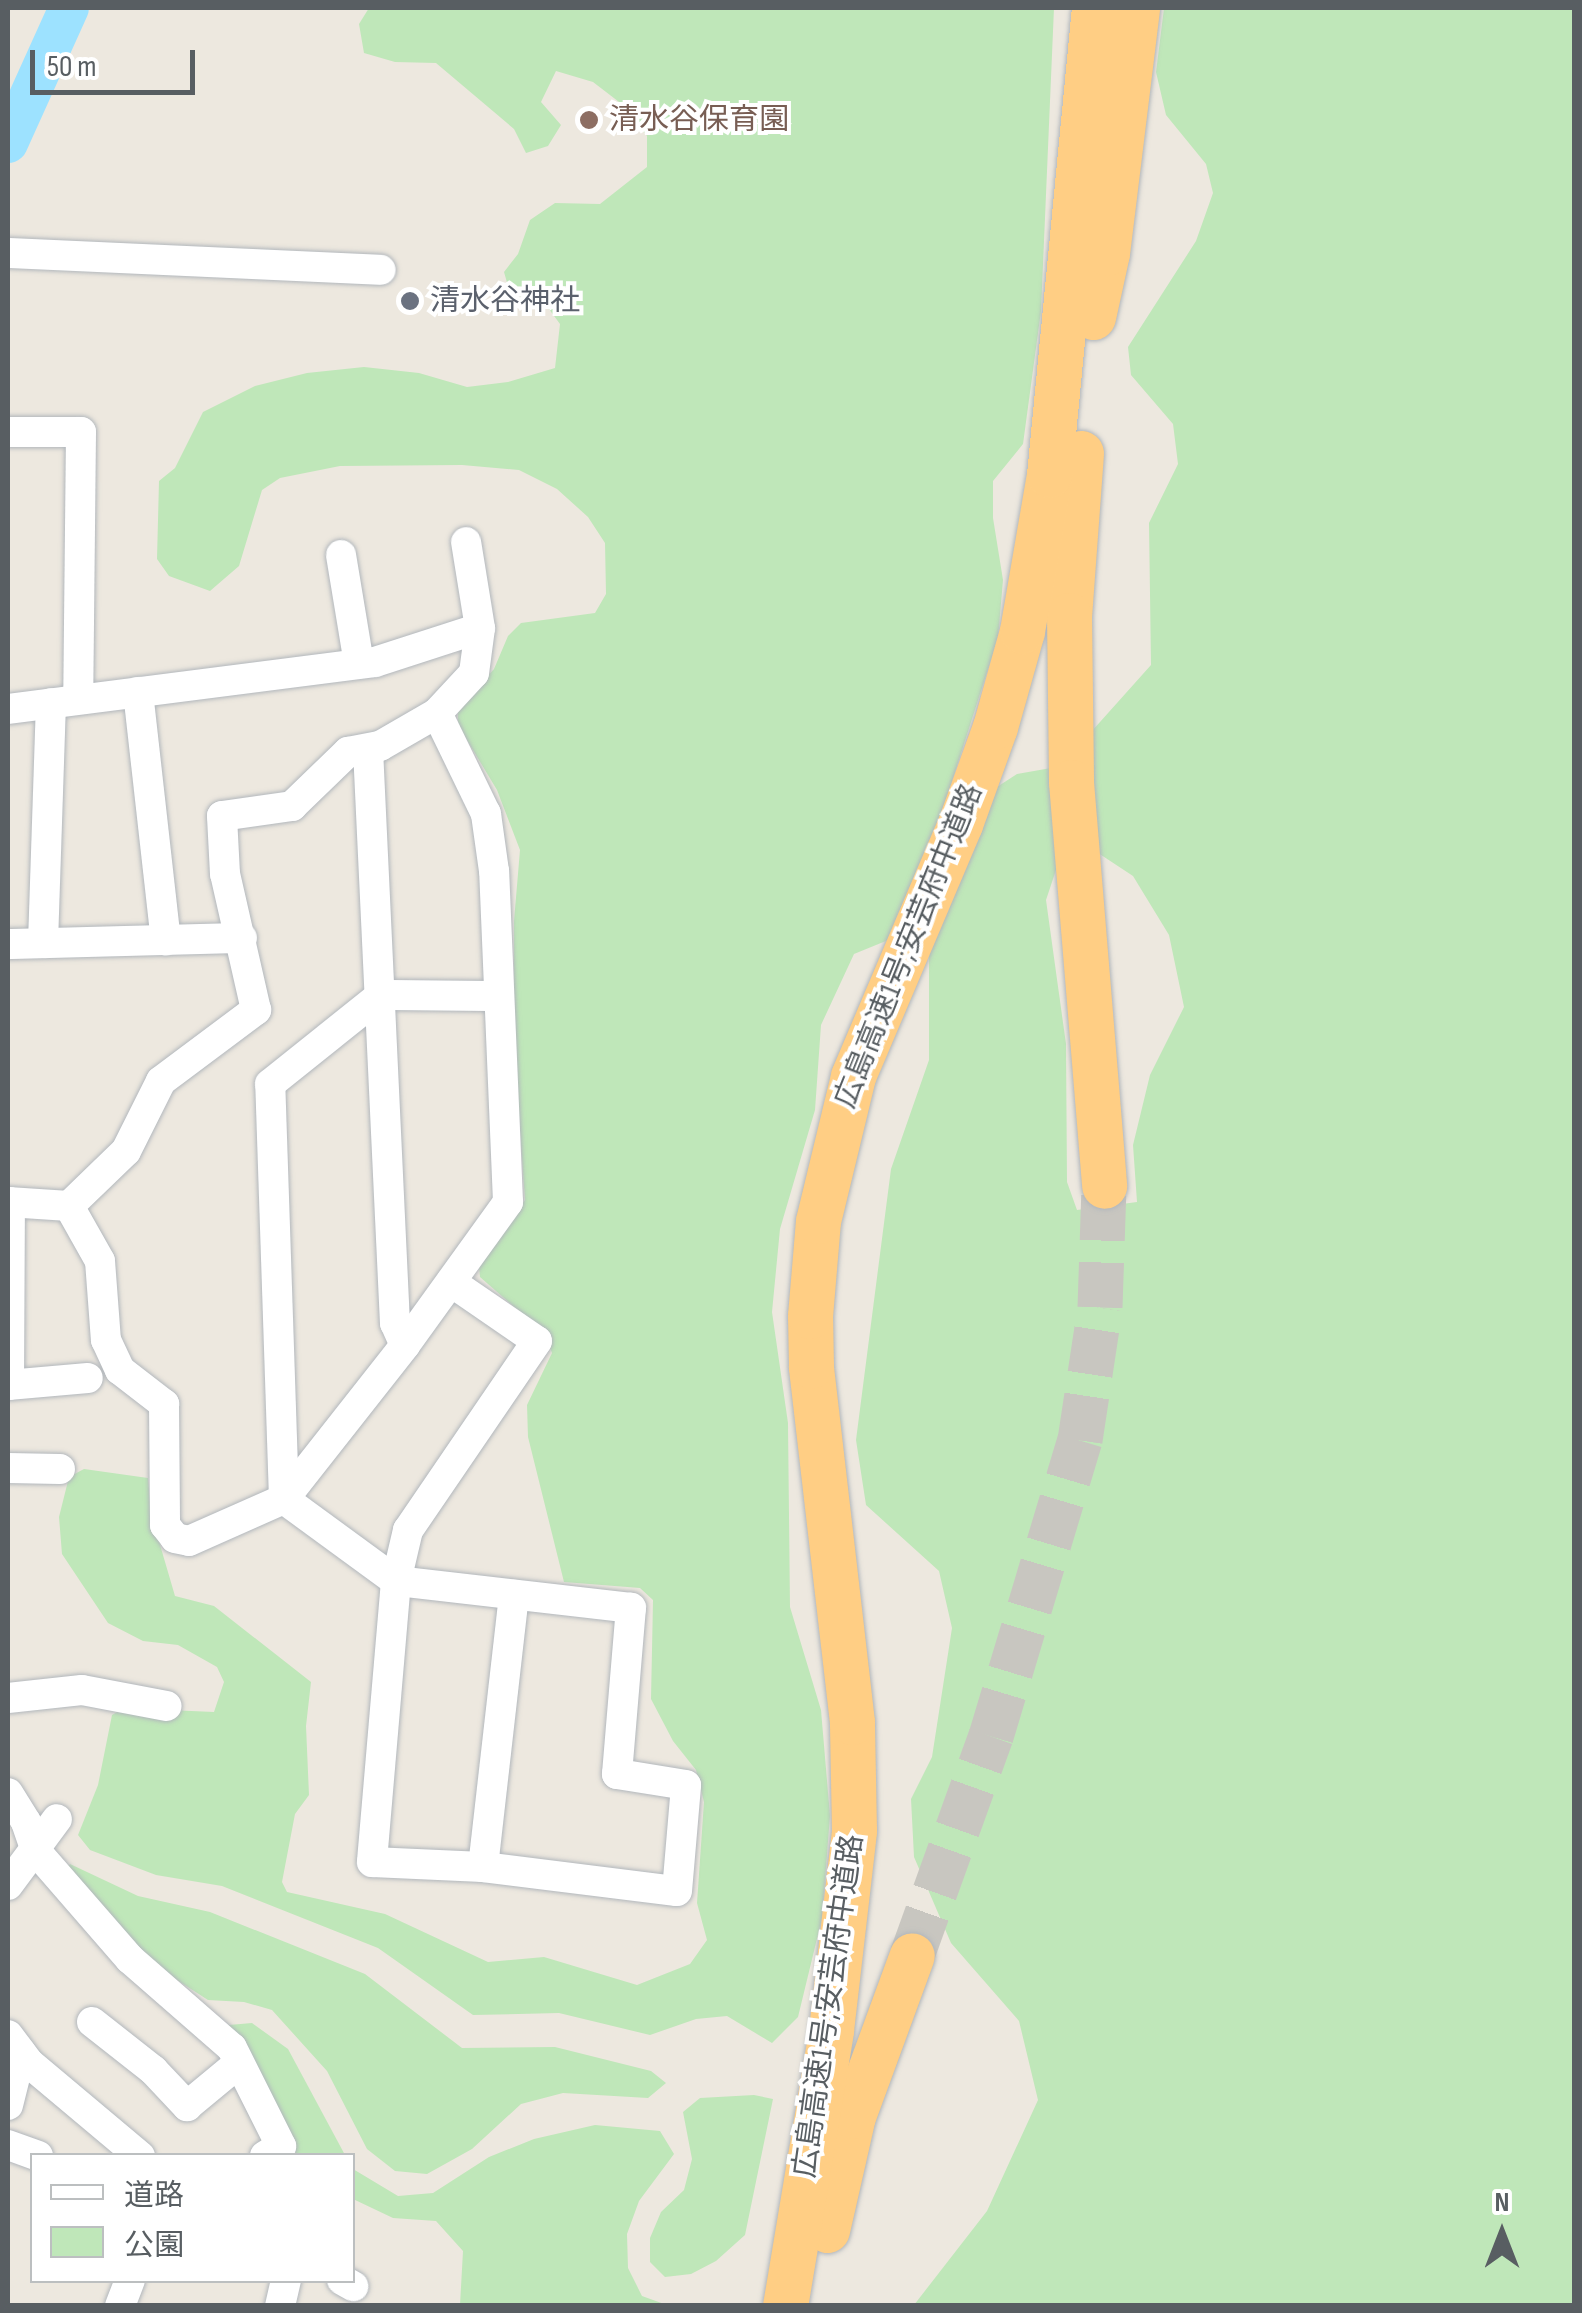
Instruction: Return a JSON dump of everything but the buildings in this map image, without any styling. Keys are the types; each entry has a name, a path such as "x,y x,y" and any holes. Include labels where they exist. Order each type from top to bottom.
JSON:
{"highway":[{"path":"1076,8 1080,309"},
{"name":"広島高速1号;安芸府中道路","path":"1094,8 1069,692 1077,860 1104,1186"},
{"name":"広島高速1号;安芸府中道路","path":"785,2306 832,2030 854,1830 852,1722 815,1420 810,1316 818,1220 838,1124 894,971 960,824 1009,681 1042,529 1080,309 1123,8"},
{"path":"1080,309 1107,253 1137,8"},
{"name":"広島高速1号;安芸府中道路","path":"815,2306 854,2116 912,1956"}],"street":[{"path":"8,253 381,270"},
{"path":"8,432 81,432 43,943"},
{"path":"88,1378 8,1385 9,1202 69,1206 126,1151 161,1081 256,1010 226,874 222,816 292,806 348,752 368,748 436,713 474,673 480,628 466,542"},
{"path":"342,556 359,664"},
{"path":"8,708 359,664 480,628"},
{"path":"138,692 166,940"},
{"path":"69,1206 100,1260 106,1340 120,1370 164,1404 165,1524 175,1538 189,1541 284,1499 405,1346 508,1202 486,814 436,713"},
{"path":"368,748 395,1323 405,1346"},
{"path":"8,944 242,938"},
{"path":"284,1499 270,1084 381,995 499,996"},
{"path":"284,1499 396,1582 631,1608 617,1774 686,1785 677,1891 483,1867 372,1862 396,1582 408,1530 537,1341 450,1282"},
{"path":"8,1468 60,1470"},
{"path":"483,1867 514,1596"},
{"path":"8,1698 82,1690 168,1706"},
{"path":"8,1793 26,1822 36,1851 130,1959 232,2048 280,2146 269,2153"},
{"path":"8,1885 57,1819"},
{"path":"92,2022 153,2070 186,2106 239,2063"},
{"path":"8,2105 14,2044"},
{"path":"14,2044 137,2153"}],"green space":[{"path":"369,8 1054,8 1041,311 1023,444 993,481 993,518 1003,580 998,638 903,934 854,954 821,1025 815,1110 780,1229 772,1312 788,1423 790,1607 821,1710 830,1816 822,1918 798,2017 772,2043 727,2016 696,2019 650,2035 559,2013 473,2015 378,1948 222,1886 156,1875 90,1850 78,1835 98,1785 112,1715 124,1708 214,1712 224,1682 217,1667 178,1645 143,1641 108,1623 62,1554 59,1517 69,1477 84,1469 148,1478 151,1514 175,1596 214,1606 311,1682 306,1726 309,1795 295,1814 282,1882 287,1892 385,1914 488,1962 544,1957 637,1985 690,1964 707,1940 697,1903 704,1802 696,1770 673,1741 651,1699 653,1600 640,1588 564,1582 528,1437 527,1405 552,1353 545,1334 480,1277 479,1265 525,1200 514,1045 514,921 520,850 497,790 458,725 458,710 494,669 508,636 521,623 595,613 606,594 605,543 588,517 557,489 519,470 462,465 340,466 280,478 262,490 239,566 210,591 169,576 157,559 159,481 175,468 203,412 255,386 307,373 364,367 419,373 467,387 508,382 555,368 560,324 546,305 510,293 504,272 518,254 530,220 555,203 600,204 647,167 647,136 623,105 593,82 556,71 541,102 561,125 548,146 526,153 514,129 436,63 395,62 364,53 359,24"},
{"path":"1164,8 1574,8 1574,2305 914,2305 987,2211 1038,2100 1019,2021 951,1943 914,1857 911,1799 932,1757 952,1628 939,1571 866,1505 856,1440 891,1169 929,1060 929,923 983,796 1017,774 1051,768 1063,849 1046,900 1066,1044 1067,1182 1077,1210 1137,1202 1133,1145 1150,1075 1184,1007 1169,935 1133,876 1089,847 1083,741 1151,665 1149,523 1178,464 1173,424 1131,375 1128,347 1196,241 1213,193 1206,164 1166,115 1156,72"},
{"path":"70,1864 138,1896 210,1912 365,1974 462,2048 555,2047 651,2071 666,2083 648,2098 563,2093 521,2104 472,2149 427,2174 395,2171 367,2149 327,2071 272,2010 244,2002 208,2000 160,1969 66,1870"},
{"path":"252,2023 288,2049 344,2153 296,2153 229,2034 229,2025"},
{"path":"754,2095 773,2099 745,2235 716,2261 691,2274 665,2277 650,2262 650,2238 661,2212 684,2190 692,2159 683,2112 700,2098"},
{"path":"595,2125 660,2131 674,2154 639,2201 627,2234 628,2268 642,2296 667,2305 460,2305 463,2251 436,2221 393,2218 355,2200 355,2170 398,2196 433,2193 489,2157 534,2139"}],"waterway":[{"path":"8,143 69,8"}],"tunnel":[{"path":"912,1955 991,1736 1080,1440 1100,1307 1104,1186"}],"place":[{"name":"清水谷保育園","path":"589,120"},
{"name":"清水谷神社","path":"410,301"}]}
